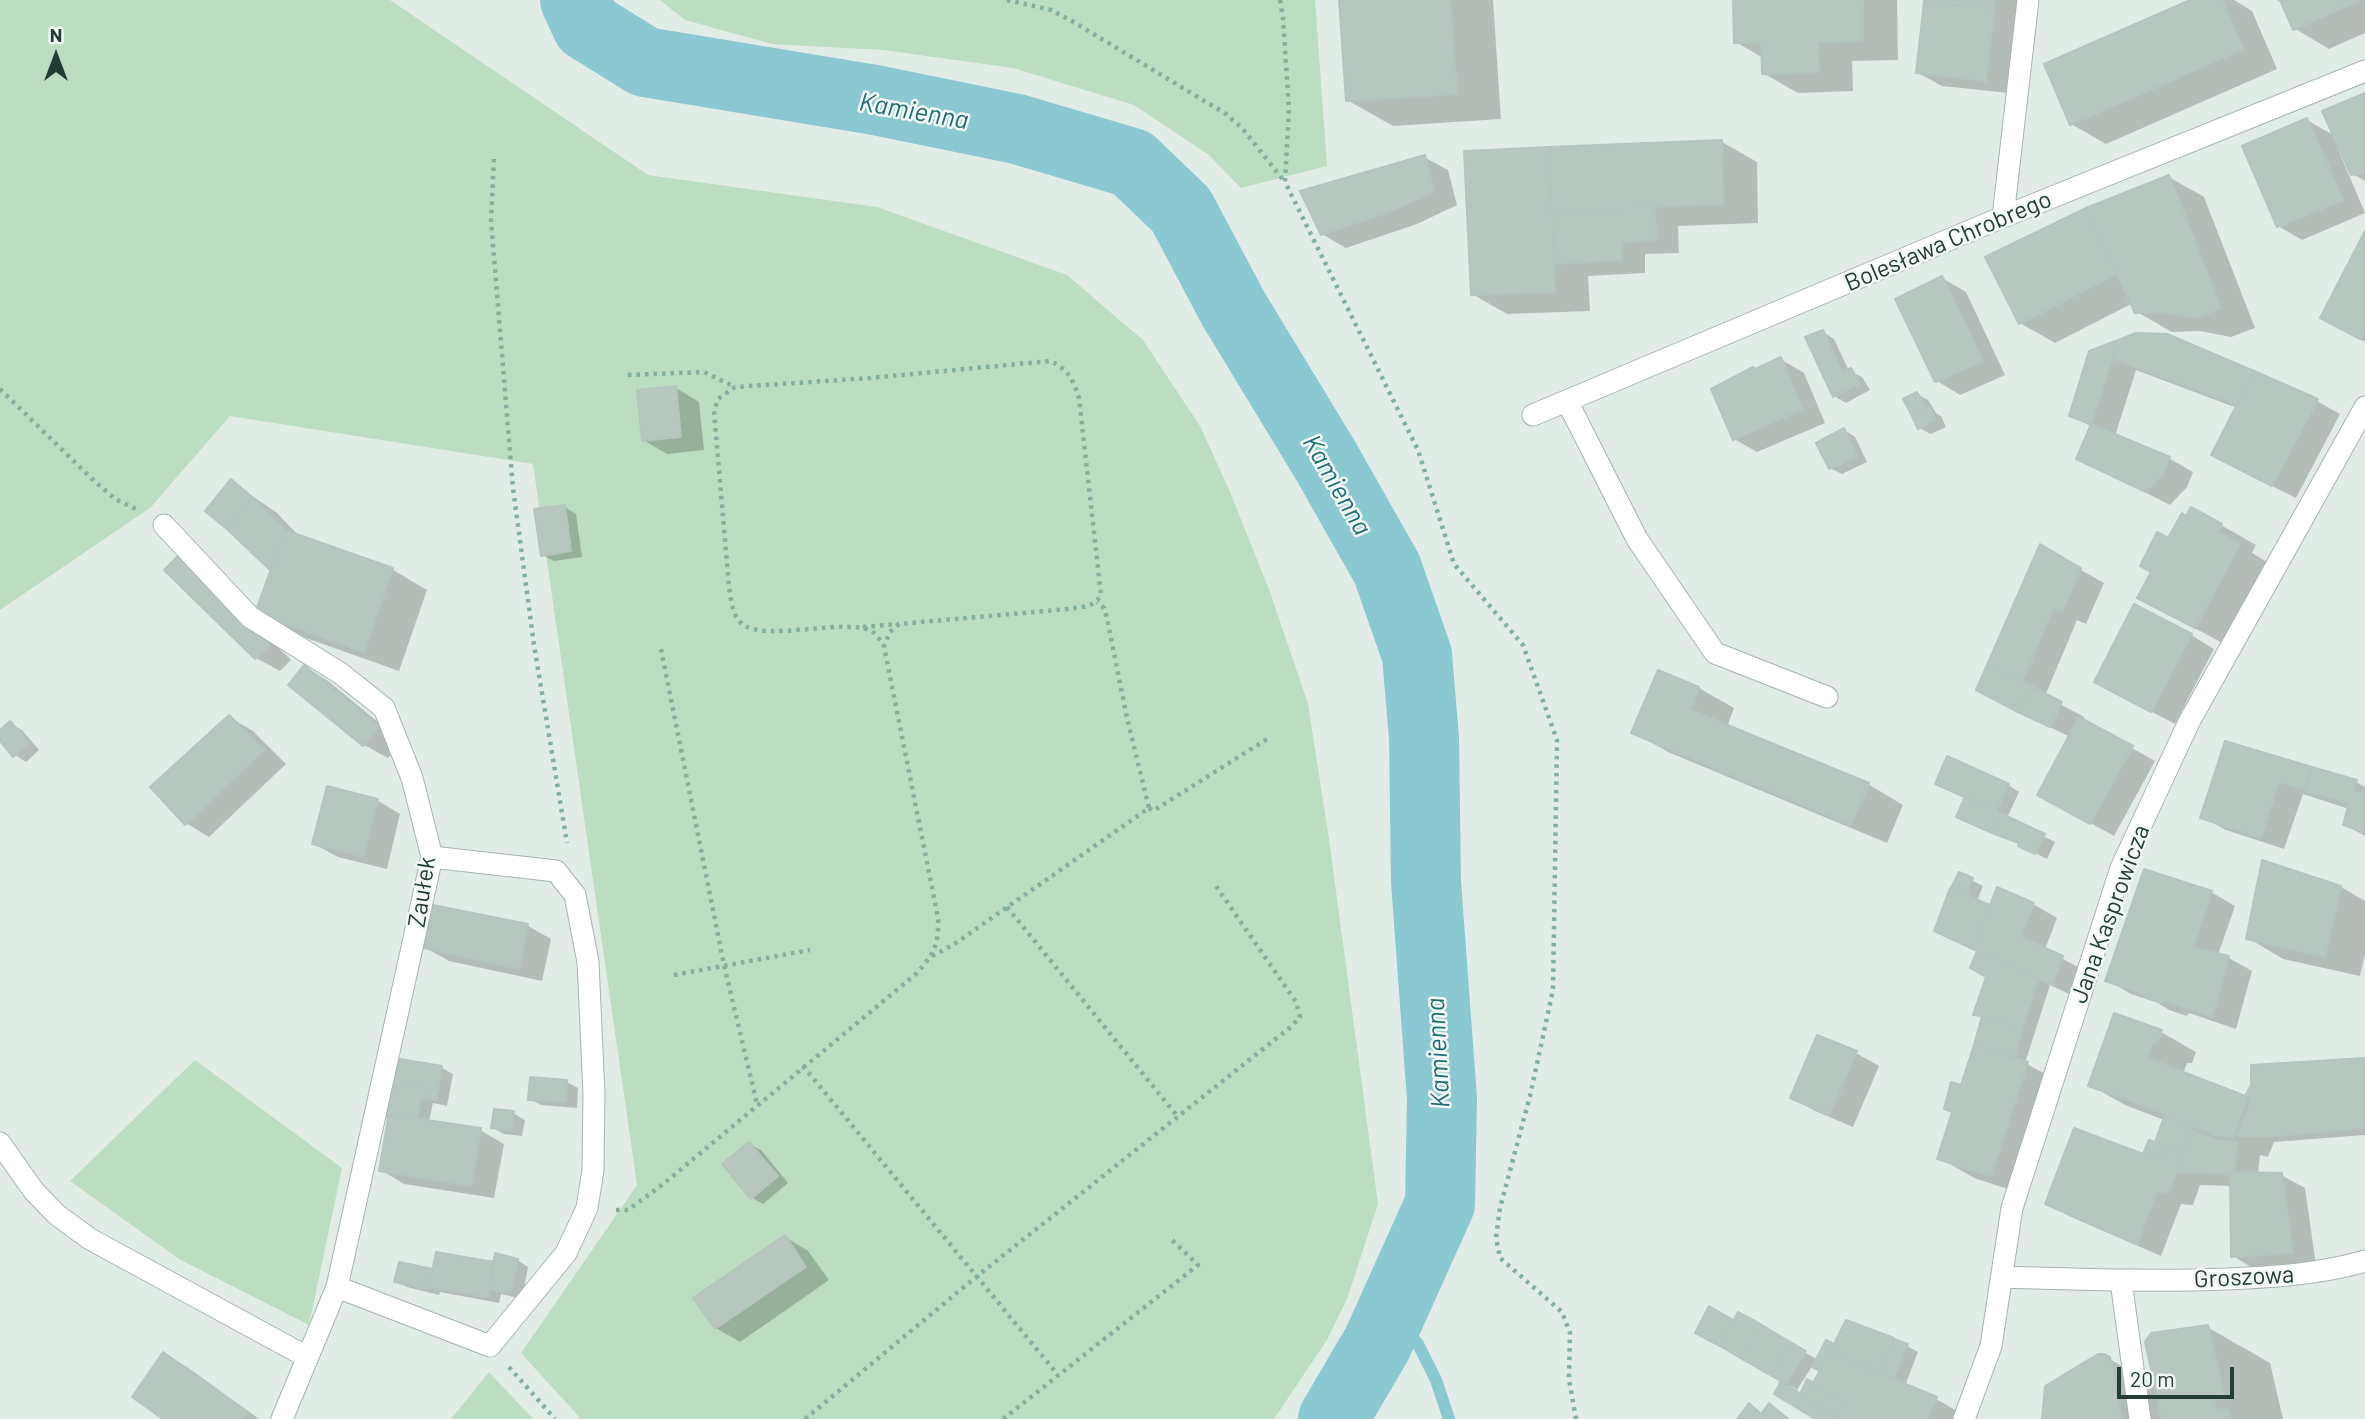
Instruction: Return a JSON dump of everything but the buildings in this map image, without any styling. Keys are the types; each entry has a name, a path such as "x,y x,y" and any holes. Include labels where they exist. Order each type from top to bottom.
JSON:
{"street":[{"path":"2003,218 2028,0"},
{"name":"Bolesława Chrobrego","path":"1534,415 2003,218 2365,71"},
{"path":"1567,401 1637,539 1715,653 1827,697"},
{"name":"Jana Kasprowicza","path":"1964,1419 1991,1346 2012,1208 2121,868 2189,722 2365,407"},
{"name":"Zaułek","path":"164,525 250,617 340,673 384,708 412,778 432,857 337,1287 282,1419"},
{"path":"337,1287 490,1346 566,1253 587,1208 593,1170 594,1094 588,962 575,895 556,871 432,857"},
{"path":"0,1143 33,1190 57,1215 90,1239 307,1357"},
{"name":"Groszowa","path":"2002,1277 2156,1282 2274,1277 2316,1272 2365,1261"},
{"path":"2121,1281 2140,1419"}],"path":[{"path":"1007,0 1051,10 1069,19 1226,114 1242,128 1285,182 1418,450 1454,564 1523,645 1557,740 1553,990 1530,1096 1500,1208 1496,1238 1500,1258 1562,1312 1570,1333 1569,1379 1576,1419"},
{"path":"1280,0 1289,110 1285,182"},
{"path":"494,159 491,221 513,488 534,645 569,863 556,871"},
{"path":"628,374 704,372 735,387 870,379 1050,361 1063,367 1072,377 1079,398 1101,595 1097,602 1067,610 900,624 773,630 750,628 740,622 733,610 726,559 715,411 718,399 735,387"},
{"path":"0,389 115,499 164,525"},
{"path":"1097,602 1104,608 1107,618 1149,808 1153,811 1267,739"},
{"path":"884,646 890,632 900,624"},
{"path":"859,627 873,632 884,646 938,918 938,937 932,956"},
{"path":"661,649 724,965 757,1104"},
{"path":"587,1208 628,1210 662,1185 916,974 932,956 953,945 1149,808"},
{"path":"806,1419 976,1277 1300,1017 1296,1002 1216,886"},
{"path":"1007,907 1178,1117"},
{"path":"674,975 810,950"},
{"path":"803,1066 1058,1374"},
{"path":"1003,1419 1198,1265 1170,1238"},
{"path":"490,1346 555,1419"}],"green space":[{"path":"0,0 390,0 648,175 877,207 1067,275 1143,340 1200,426 1230,492 1270,592 1308,704 1378,1204 1347,1299 1327,1340 1274,1419 581,1419 521,1353 637,1185 533,464 230,416 150,508 0,610"},
{"path":"660,0 1315,0 1327,166 1241,188 1209,155 1134,105 1013,68 883,50 772,44 685,20"},
{"path":"195,1060 342,1168 309,1325 179,1259 70,1181"},
{"path":"489,1372 533,1419 451,1419"}],"waterway":[{"name":"Kamienna","path":"575,0 587,26 645,62 875,100 1017,129 1132,163 1181,210 1233,308 1327,463 1387,569 1417,655 1424,738 1426,882 1442,1099 1440,1204 1377,1344 1333,1419"},
{"path":"1392,1314 1418,1344 1436,1380 1449,1419"}]}
